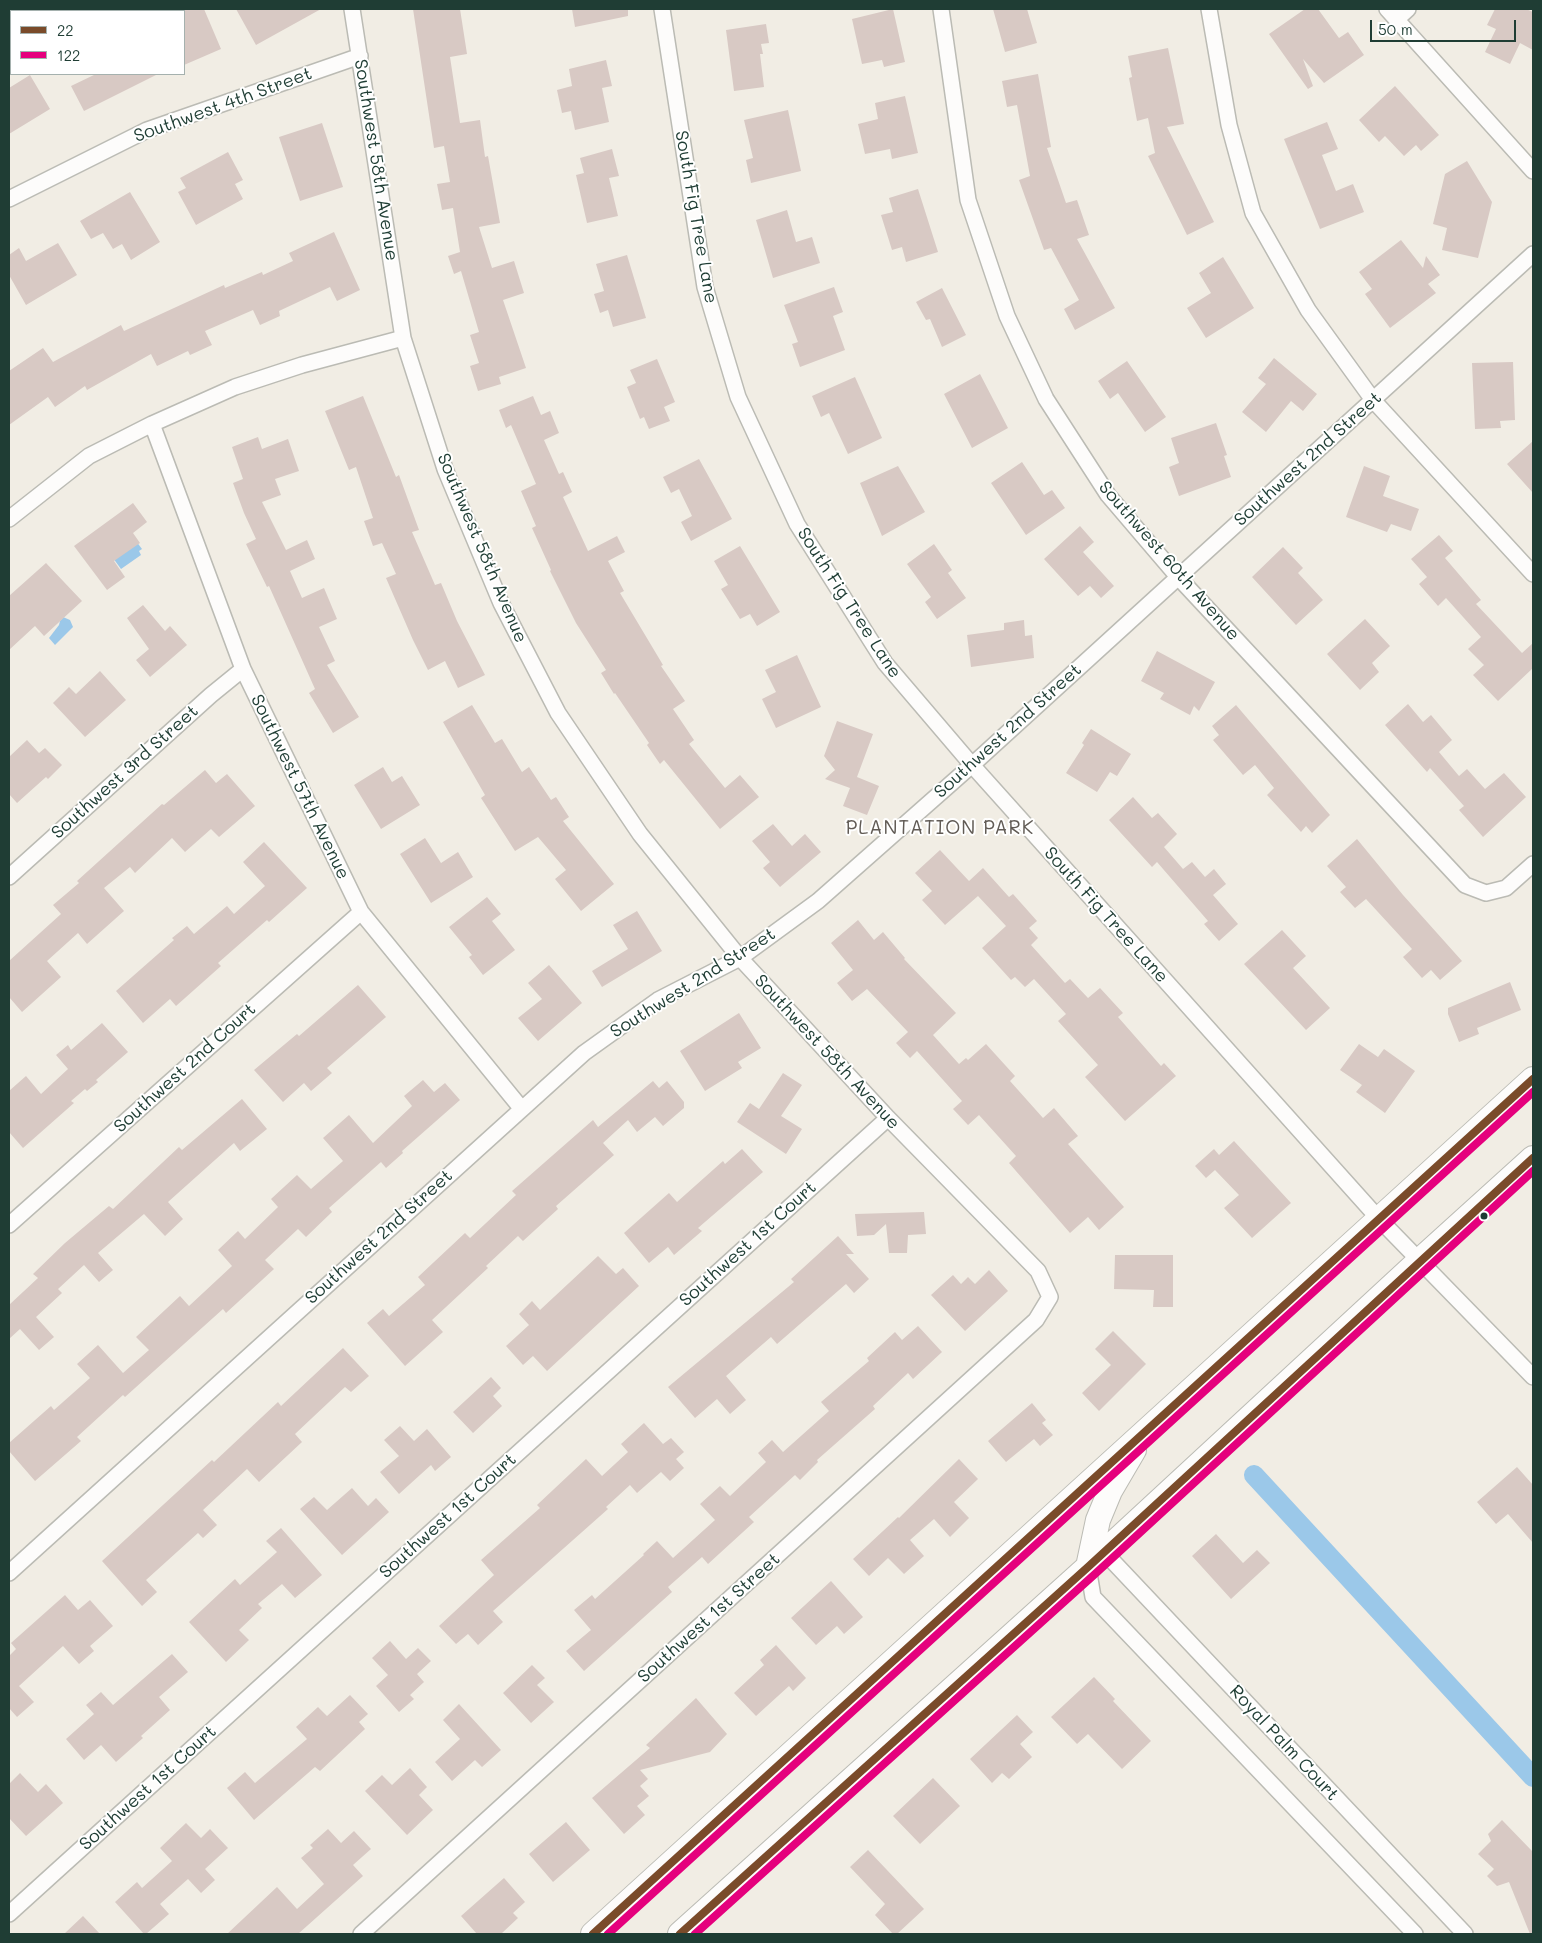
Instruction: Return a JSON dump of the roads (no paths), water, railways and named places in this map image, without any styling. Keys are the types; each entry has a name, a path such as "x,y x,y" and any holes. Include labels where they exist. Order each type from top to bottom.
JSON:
{"main road":[{"path":"593,1934 1533,1079"},
{"path":"680,1934 1096,1560 1533,1158"},
{"path":"1096,1560 1098,1520 1110,1491 1147,1429"}],"street":[{"name":"Southwest 58th Avenue","path":"352,9 403,338 449,478 501,602 558,713 640,834 740,958 888,1118 1038,1271 1050,1297"},
{"name":"South Fig Tree Lane","path":"662,9 705,287 738,397 796,524 874,647 885,663 972,765 1379,1219 1533,1377"},
{"name":"Southwest 60th Avenue","path":"941,9 968,200 1007,316 1046,399 1108,495 1178,577 1465,885 1486,893 1506,888 1533,864"},
{"path":"1209,9 1229,125 1253,213 1308,310 1373,400 1533,574"},
{"path":"1408,9 1392,14 1533,171"},
{"name":"Southwest 4th Street","path":"9,199 147,130 360,56"},
{"name":"Southwest 2nd Street","path":"9,1573 584,1053 658,1000 740,958 818,901 972,765 1533,254"},
{"path":"9,519 89,456 152,424 235,387 302,365 403,338"},
{"name":"Southwest 57th Avenue","path":"152,424 243,670 360,912 521,1108"},
{"name":"Southwest 3rd Street","path":"9,877 211,695 243,670"},
{"name":"Southwest 2nd Court","path":"9,1225 360,912"},
{"name":"Southwest 1st Court","path":"9,1914 888,1118"},
{"name":"Southwest 1st Street","path":"361,1934 1036,1320 1050,1297"},
{"name":"Royal Palm Court","path":"1096,1560 1093,1597 1415,1934"},
{"name":"Royal Palm Court","path":"1096,1560 1465,1934"}],"water":[{"path":"136,541 142,549 139,551 141,555 121,569 113,558"},
{"path":"63,617 70,620 73,627 55,645 49,638"}],"waterway":[{"path":"1254,1475 1533,1777"}],"district":[{"name":"PLANTATION PARK","path":"940,828"}]}
